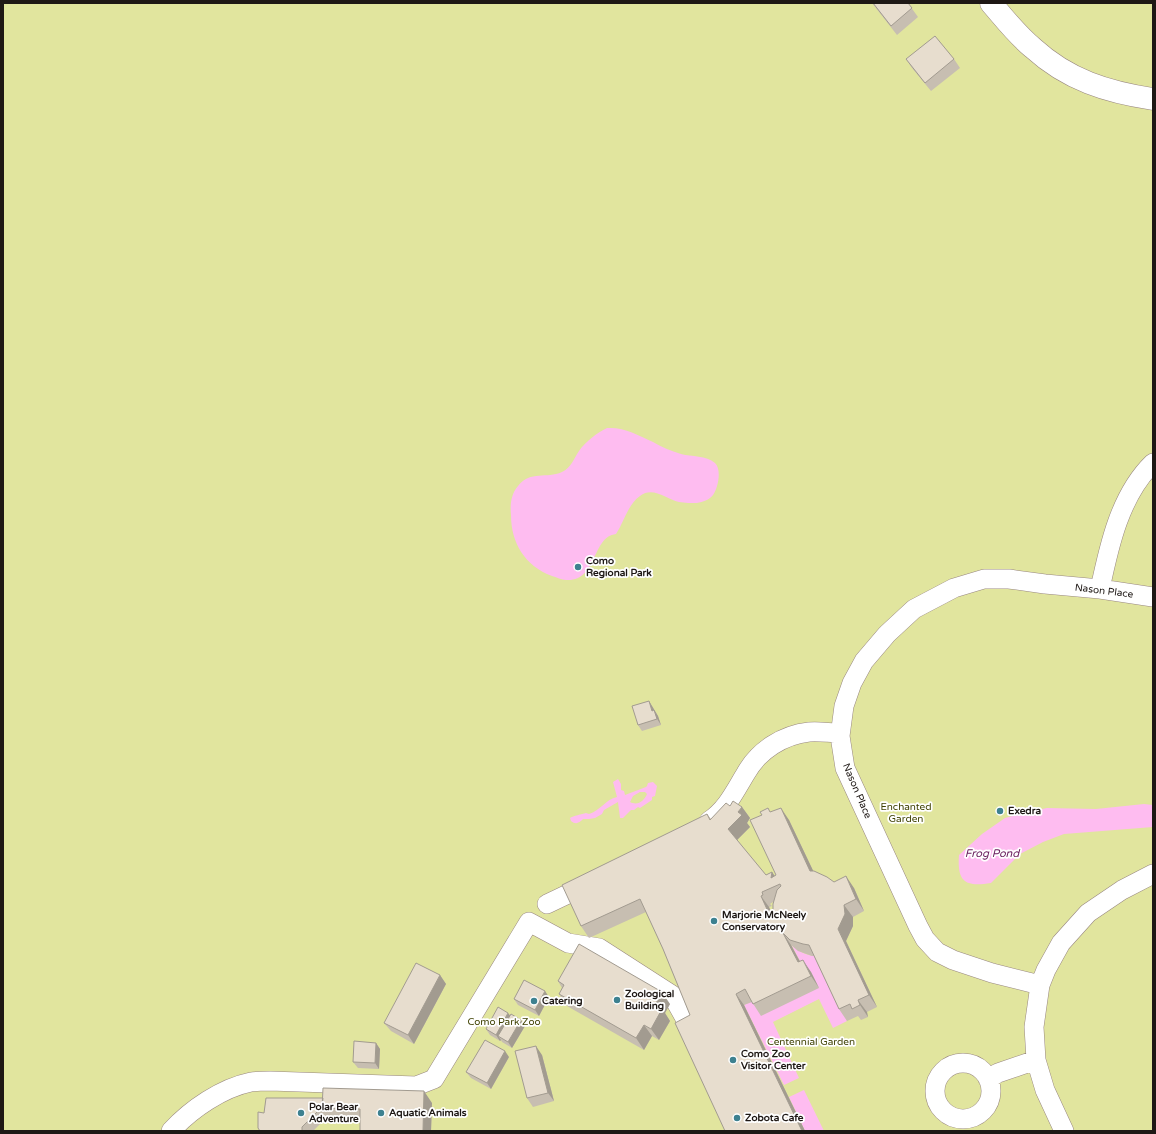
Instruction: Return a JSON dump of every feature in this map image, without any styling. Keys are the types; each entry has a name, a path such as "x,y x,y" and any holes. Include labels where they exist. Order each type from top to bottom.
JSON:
{"main road":[{"path":"991,3 1012,28 1053,64 1078,78 1101,88 1126,95 1153,99"}],"street":[{"path":"1100,589 1112,540 1122,512 1135,486 1145,471 1153,463"},
{"name":"Nason Place","path":"1040,985 992,973 953,960 937,952 925,939 845,768 840,733 844,706 852,683 864,661 887,634 914,609 954,588 984,579 1010,579 1100,589 1153,597"},
{"path":"698,829 725,808 747,770 768,748 795,735 810,732 840,733"},
{"path":"1064,1131 1045,1090 1036,1060 1034,1027 1040,985 1046,970 1061,943 1088,913 1122,890 1153,874"},
{"path":"548,904 604,877"},
{"path":"171,1131 179,1122 214,1097 232,1088 251,1082 270,1081 416,1086 434,1079 529,922 568,943 599,948 672,995 686,1020"},
{"path":"988,1079 998,1073 1036,1060"}],"green space":[{"name":"Como Regional Park","path":"3,3 1153,3 1153,1131 3,1131"}],"water":[{"path":"607,428 625,430 674,452 703,457 711,460 717,466 719,474 713,495 704,501 697,503 686,503 679,502 660,494 650,492 645,493 636,499 629,508 616,534 608,537 602,543 584,574 576,579 566,580 542,572 527,560 517,544 512,525 512,496 518,486 528,478 533,476 556,474 565,470 585,444"},
{"path":"618,779 621,784 621,790 624,791 625,795 646,787 648,783 653,782 657,786 655,796 652,797 652,800 640,808 638,807 631,810 623,818 620,818 618,802 604,810 602,814 595,818 583,819 576,823 571,821 571,817 586,813 589,814 613,798 617,797 613,782","holes":["640,792 645,792 647,794 640,802 630,802 633,796"]},
{"name":"Frog Pond","path":"1144,804 1153,805 1153,827 1064,834 1043,842 1020,854 991,883 969,883 964,881 961,877 959,855 982,834 1005,818 1047,808 1096,809"},
{"path":"791,944 803,953 817,956 847,1021 833,1028 819,999 773,1022 799,1078 784,1085 744,1005 806,973"},
{"path":"804,1090 824,1131 805,1131 789,1097"}],"building":[{"path":"873,3 908,3 912,8 891,26"},
{"path":"935,36 954,59 925,83 906,59"},
{"path":"649,701 652,711 654,710 657,719 638,725 632,706"},
{"name":"Marjorie McNeely Conservatory","path":"733,801 742,807 738,812 742,815 728,829 766,875 772,872 771,878 776,875 750,820 762,815 760,812 768,808 770,812 781,808 810,871 814,871 834,882 846,876 856,899 844,905 845,914 838,929 869,995 858,1000 860,1005 852,1009 850,1004 839,1009 809,945 790,940 783,933 798,962 803,960 811,976 753,1004 745,989 736,994 802,1131 725,1131 675,1023 690,1015 663,949 640,899 581,926 562,885 707,814 710,820 726,803 730,806","holes":["780,884 781,886 777,890 773,904 773,914 770,916 761,896 763,895 762,892"]},
{"name":"Zoological Building","path":"579,944 662,992 655,1005 662,1009 651,1029 644,1025 636,1038 559,994 564,985 558,981"},
{"path":"416,963 440,975 408,1035 384,1023"},
{"name":"Catering","path":"524,980 545,991 535,1010 514,999"},
{"path":"498,1007 508,1013 496,1035 486,1029"},
{"path":"511,1014 521,1020 508,1042 498,1036"},
{"path":"485,1040 505,1051 487,1083 466,1072"},
{"path":"354,1041 376,1043 375,1063 353,1062"},
{"path":"536,1046 548,1093 527,1098 515,1051"},
{"path":"323,1088 424,1091 423,1131 360,1131 360,1109 322,1108"},
{"path":"266,1098 323,1098 322,1108 324,1111 318,1111 302,1127 302,1131 260,1131 258,1128 258,1112 264,1113"}],"place":[{"name":"Como Regional Park","path":"578,567"},
{"name":"Exedra","path":"1000,811"},
{"name":"Marjorie McNeely Conservatory","path":"714,921"},
{"name":"Zoological Building","path":"617,1000"},
{"name":"Catering","path":"534,1001"},
{"name":"Como Zoo Visitor Center","path":"733,1060"},
{"name":"Polar Bear Adventure","path":"301,1113"},
{"name":"Aquatic Animals","path":"381,1113"},
{"name":"Zobota Cafe","path":"737,1118"}],"park label":[{"name":"Enchanted Garden","path":"906,812"},
{"name":"Como Park Zoo","path":"504,1022"},
{"name":"Centennial Garden","path":"811,1042"}]}
